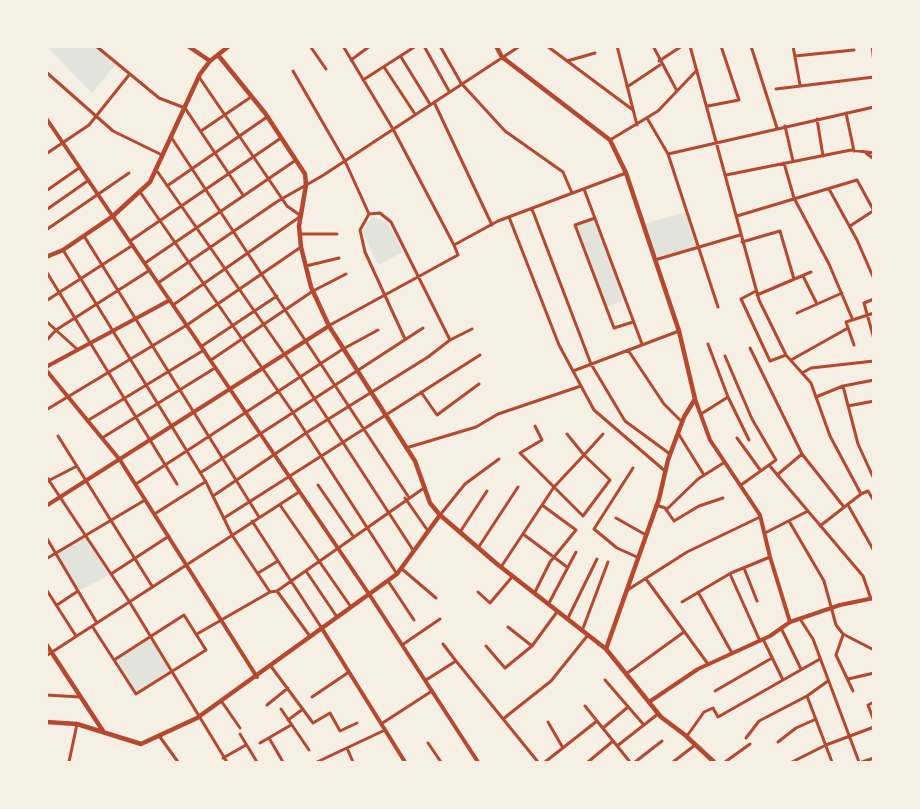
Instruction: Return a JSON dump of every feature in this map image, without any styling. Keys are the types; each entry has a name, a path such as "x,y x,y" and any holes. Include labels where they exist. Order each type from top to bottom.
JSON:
{"main road":[{"path":"188,46 210,61"},
{"path":"46,257 63,250 113,216 140,192 157,171 199,77 210,61 229,46"},
{"path":"496,46 502,57 610,140 626,173 679,331 695,399 682,422 670,454 656,505 606,649"},
{"path":"218,55 267,117 305,174 306,185 300,216 300,234 301,247 313,291 328,326 415,461 430,503 478,548 606,649 658,714 687,736 714,762"},
{"path":"46,722 77,724 141,744 197,718 222,702 309,635 397,574 440,514"},
{"path":"46,644 103,731"}],"street":[{"path":"96,46 159,98 184,108 243,195"},
{"path":"310,46 326,69"},
{"path":"46,506 306,339 418,274 458,255 393,129 343,46"},
{"path":"351,60 370,46"},
{"path":"363,80 416,46"},
{"path":"424,46 449,91"},
{"path":"440,46 461,83 505,131 563,172 572,193"},
{"path":"158,283 282,198 345,161 520,46"},
{"path":"547,46 633,110"},
{"path":"616,46 636,125"},
{"path":"653,46 660,63 677,91"},
{"path":"627,87 682,46"},
{"path":"690,46 757,293 786,355 811,384 830,436 861,494"},
{"path":"707,106 739,100 721,46"},
{"path":"751,46 777,128"},
{"path":"793,46 800,85"},
{"path":"873,49 873,62"},
{"path":"795,57 854,50"},
{"path":"567,61 595,53"},
{"path":"401,56 432,103 492,225"},
{"path":"384,67 415,114"},
{"path":"610,140 658,111 698,70"},
{"path":"293,71 345,161 369,214"},
{"path":"46,72 95,119 124,139 163,156"},
{"path":"46,154 95,119 129,75"},
{"path":"173,305 300,216 287,206 199,77"},
{"path":"776,89 873,78"},
{"path":"201,131 251,96"},
{"path":"668,154 717,141 873,108"},
{"path":"846,113 854,150"},
{"path":"167,186 267,117"},
{"path":"46,118 369,594 478,762"},
{"path":"647,118 668,154 718,307"},
{"path":"816,119 824,156"},
{"path":"785,126 793,161"},
{"path":"171,137 322,363 428,531"},
{"path":"46,301 102,265 158,220 281,138"},
{"path":"726,175 854,150 873,153"},
{"path":"865,152 873,159"},
{"path":"145,263 296,160"},
{"path":"784,163 794,198 843,293 852,318"},
{"path":"46,191 80,167"},
{"path":"157,171 301,378 414,552"},
{"path":"46,230 129,173"},
{"path":"454,245 509,217 626,173"},
{"path":"46,210 88,180"},
{"path":"737,216 774,207 794,198 857,180 873,211 850,226"},
{"path":"584,189 642,344"},
{"path":"829,189 850,226 873,279"},
{"path":"140,192 260,369 292,411 397,574"},
{"path":"532,208 591,364 625,421 670,454"},
{"path":"369,214 386,216 418,274 450,340"},
{"path":"369,214 360,230 365,252 383,296 405,339"},
{"path":"509,217 559,345 581,386 584,387 594,410 666,471"},
{"path":"595,218 575,225 614,328 633,321"},
{"path":"742,242 780,231 794,279"},
{"path":"300,234 337,234"},
{"path":"655,260 740,234"},
{"path":"84,236 170,371 259,518"},
{"path":"46,410 187,325 301,247"},
{"path":"63,250 188,451 232,535 270,592"},
{"path":"306,266 339,258"},
{"path":"46,341 56,330 150,270"},
{"path":"46,271 177,484"},
{"path":"786,355 770,361 741,299 811,272"},
{"path":"211,360 313,291 346,274"},
{"path":"803,276 817,304"},
{"path":"797,313 843,293"},
{"path":"87,421 170,371 232,325 277,296"},
{"path":"873,299 864,303 873,336"},
{"path":"170,300 46,368 120,460 147,499 257,676"},
{"path":"854,345 846,322 852,318 873,313"},
{"path":"46,321 78,350"},
{"path":"200,473 356,369 423,328"},
{"path":"790,360 848,328"},
{"path":"213,496 306,433 428,357 450,340 472,329"},
{"path":"136,484 344,349 378,330"},
{"path":"573,371 679,331"},
{"path":"708,344 728,397 749,440"},
{"path":"750,348 802,454 846,506 873,551"},
{"path":"627,349 664,404 682,422"},
{"path":"224,518 480,355"},
{"path":"725,356 752,419 776,460 741,485"},
{"path":"802,374 811,368 873,361"},
{"path":"102,438 216,367"},
{"path":"816,397 843,386 873,380"},
{"path":"421,393 437,415 479,384"},
{"path":"406,448 476,427 498,414 581,386"},
{"path":"843,386 858,444 873,479"},
{"path":"701,414 728,397"},
{"path":"695,399 710,440 760,517 790,622"},
{"path":"848,406 873,400"},
{"path":"535,426 542,440 520,453 583,516 610,480 584,455 567,434"},
{"path":"678,433 704,475"},
{"path":"501,567 554,487 603,434"},
{"path":"58,436 153,586"},
{"path":"737,438 761,471"},
{"path":"777,475 802,454"},
{"path":"440,514 465,484 499,459"},
{"path":"666,510 704,475 725,462"},
{"path":"649,702 708,664 761,640 790,622 872,598 863,576 769,465"},
{"path":"48,482 77,466"},
{"path":"633,468 594,529 617,548 637,557"},
{"path":"46,476 129,601 197,718 227,762"},
{"path":"156,513 206,482"},
{"path":"318,485 353,536"},
{"path":"478,548 518,487"},
{"path":"197,634 270,592 277,591 407,497 423,488"},
{"path":"820,526 861,494 873,489"},
{"path":"460,532 487,490"},
{"path":"868,491 873,501"},
{"path":"46,656 299,492"},
{"path":"656,505 666,510 674,520 699,506 723,498"},
{"path":"46,559 147,499"},
{"path":"280,504 351,607"},
{"path":"534,594 554,557 576,530 542,505"},
{"path":"765,533 808,511"},
{"path":"625,592 687,552 760,517"},
{"path":"616,518 645,535"},
{"path":"252,521 405,762"},
{"path":"789,521 824,581 830,609 843,634 873,650"},
{"path":"523,534 568,567"},
{"path":"111,574 169,536"},
{"path":"46,537 97,623"},
{"path":"548,605 576,552"},
{"path":"682,602 730,574 770,557"},
{"path":"567,619 597,559"},
{"path":"258,573 278,561"},
{"path":"582,631 608,562"},
{"path":"744,568 758,601"},
{"path":"402,569 436,598"},
{"path":"305,570 337,617"},
{"path":"730,574 783,680"},
{"path":"478,592 490,603 512,576"},
{"path":"646,579 708,664"},
{"path":"388,581 414,620"},
{"path":"46,589 77,636"},
{"path":"57,605 78,591"},
{"path":"277,591 309,635"},
{"path":"698,592 732,653"},
{"path":"486,646 505,668 532,646 557,612"},
{"path":"92,626 114,660 136,694 206,650 184,615 114,660"},
{"path":"402,645 440,619"},
{"path":"800,619 813,639 848,737 860,762 873,758"},
{"path":"508,627 532,646"},
{"path":"781,628 801,669"},
{"path":"626,674 684,632"},
{"path":"843,634 836,655 853,691"},
{"path":"503,719 551,681 588,635"},
{"path":"443,644 538,762"},
{"path":"715,691 772,657"},
{"path":"687,736 704,712 712,708 718,717 820,658"},
{"path":"425,681 456,661"},
{"path":"270,664 313,723 330,713 340,731 357,723"},
{"path":"312,697 349,672"},
{"path":"848,680 873,673"},
{"path":"605,680 644,725"},
{"path":"746,738 759,721 807,696 828,681"},
{"path":"267,705 288,688"},
{"path":"381,724 432,691"},
{"path":"47,694 80,697"},
{"path":"807,696 832,762"},
{"path":"222,702 240,728"},
{"path":"873,702 868,705 873,721"},
{"path":"585,706 630,762"},
{"path":"603,728 628,707"},
{"path":"288,720 303,708"},
{"path":"281,709 309,750"},
{"path":"617,746 658,714"},
{"path":"778,742 796,728 816,719"},
{"path":"545,762 597,721"},
{"path":"548,722 563,748"},
{"path":"69,762 77,724"},
{"path":"260,743 291,725"},
{"path":"792,762 826,745 873,727"},
{"path":"317,762 385,730"},
{"path":"240,734 256,762"},
{"path":"160,737 178,762"},
{"path":"269,738 283,762"},
{"path":"588,762 613,741"},
{"path":"635,762 662,741"},
{"path":"429,743 441,762"},
{"path":"673,762 696,744"},
{"path":"725,762 750,744"},
{"path":"224,758 246,745"},
{"path":"347,748 354,762"}],"shaded area":[{"path":"47,47 96,47 116,64 92,93"},
{"path":"687,212 698,247 655,260 643,224"},
{"path":"372,217 387,222 403,252 378,265 362,231"},
{"path":"595,218 625,300 606,307 575,225"},
{"path":"86,535 111,574 78,591 56,554"},
{"path":"150,637 171,672 136,694 114,660"}]}
